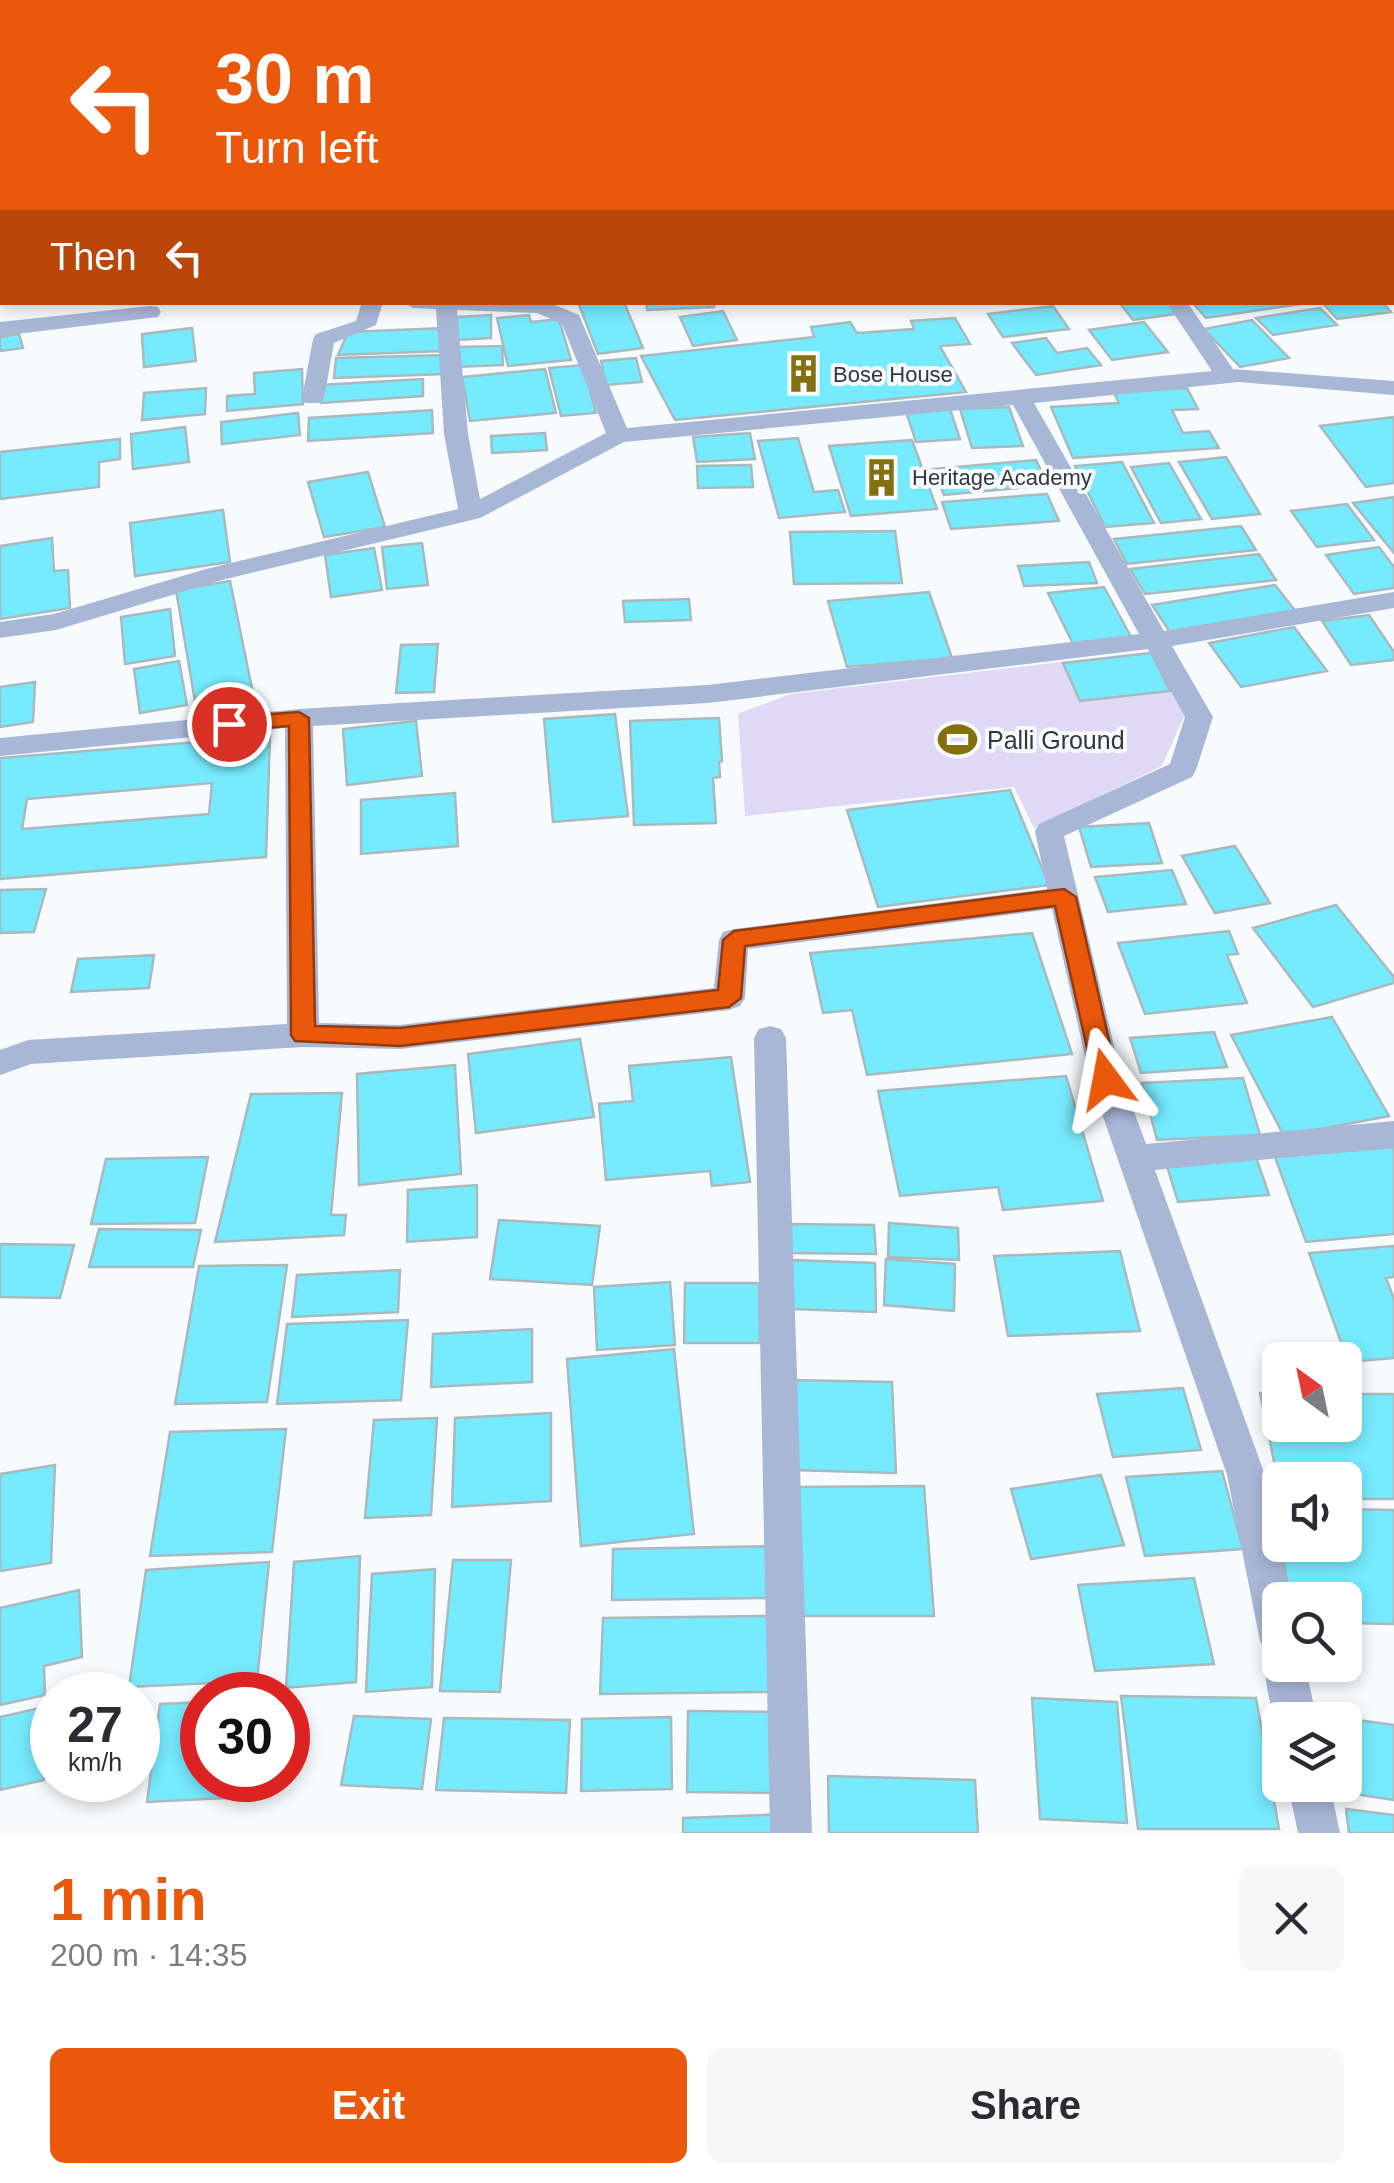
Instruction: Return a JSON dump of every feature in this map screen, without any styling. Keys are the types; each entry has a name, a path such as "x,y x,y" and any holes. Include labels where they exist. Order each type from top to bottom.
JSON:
{"street":[{"path":"313,398 324,339 365,325 371,305"},
{"path":"446,305 456,434 471,513"},
{"path":"477,305 540,307 570,320 619,436"},
{"path":"1178,305 1227,376"},
{"path":"0,329 150,312"},
{"path":"0,630 56,622 215,574 471,513 619,436 1227,376 1394,388"},
{"path":"1020,398 1199,718 1182,770 1049,832 1106,1079 1246,1476 1268,1582"},
{"path":"0,747 299,718 708,694 1157,640 1394,600"},
{"path":"299,718 304,1035"},
{"path":"0,1064 28,1052 304,1035 400,1037 729,998 734,940 1064,897"},
{"path":"770,1038 791,1833"},
{"path":"1134,1158 1394,1134"},
{"path":"1313,1802 1319,1833"}],"shaded area":[{"name":"Palli Ground","path":"1154,651 1185,714 1162,766 1034,828 1014,787 745,816 738,714 790,694"}],"building":[{"path":"579,305 625,305 643,348 598,354"},
{"path":"646,305 714,305 714,307 647,310"},
{"path":"1121,305 1177,305 1183,313 1133,320"},
{"path":"1195,305 1294,305 1206,318"},
{"path":"1325,305 1385,305 1391,312 1337,319"},
{"path":"1053,306 1069,329 1003,337 988,314"},
{"path":"1320,308 1337,325 1273,335 1256,318"},
{"path":"723,311 737,340 693,346 680,317"},
{"path":"491,315 491,338 457,340 457,317"},
{"path":"529,315 531,322 559,319 571,360 508,366 497,318"},
{"name":"Bose House","path":"955,318 970,344 940,346 966,392 675,420 641,356 814,337 811,327 850,322 857,333 914,329 911,321"},
{"path":"1252,320 1289,358 1240,367 1204,329"},
{"path":"1144,322 1168,352 1112,360 1089,330"},
{"path":"192,328 196,361 144,367 142,334"},
{"path":"443,328 443,351 338,355 348,332"},
{"path":"19,334 23,348 0,351 0,337"},
{"path":"1046,338 1057,353 1087,348 1101,365 1036,375 1012,343"},
{"path":"502,346 503,365 456,367 457,347"},
{"path":"445,355 444,374 334,378 336,358"},
{"path":"636,358 642,382 606,385 601,361"},
{"path":"583,365 596,413 561,416 549,368"},
{"path":"302,369 303,404 227,411 227,396 255,394 254,373"},
{"path":"545,369 556,413 470,421 462,377"},
{"path":"423,379 423,396 321,403 321,385"},
{"path":"206,388 205,414 142,420 144,393"},
{"path":"1187,388 1198,409 1172,410 1183,433 1209,431 1219,448 1073,458 1051,407 1119,403 1114,393"},
{"path":"1009,407 1023,446 972,448 960,409"},
{"path":"950,409 960,439 916,442 906,412"},
{"path":"432,410 433,433 308,441 309,418"},
{"path":"298,413 300,435 222,444 221,422"},
{"path":"1394,417 1394,483 1366,487 1320,426"},
{"path":"185,427 189,462 133,469 131,434"},
{"path":"545,433 547,450 492,453 491,436"},
{"path":"750,433 755,459 697,462 693,437"},
{"path":"798,438 814,492 838,490 845,512 779,518 758,441"},
{"path":"120,439 120,459 99,462 99,487 0,499 0,452"},
{"name":"Heritage Academy","path":"912,440 937,509 851,516 829,446"},
{"path":"1226,457 1260,514 1212,519 1179,462"},
{"path":"1036,460 1048,485 944,495 933,469"},
{"path":"1122,462 1154,523 1105,527 1075,466"},
{"path":"1169,463 1201,519 1161,523 1131,467"},
{"path":"751,465 753,487 698,488 697,466"},
{"path":"368,472 385,527 324,537 308,482"},
{"path":"1047,494 1059,521 951,529 942,502"},
{"path":"1394,497 1394,553 1353,503"},
{"path":"1347,504 1374,540 1317,547 1291,511"},
{"path":"223,510 230,562 135,576 130,523"},
{"path":"1241,526 1256,550 1127,564 1114,539"},
{"path":"895,531 902,583 794,584 790,532"},
{"path":"52,538 54,571 68,570 70,608 0,619 0,546"},
{"path":"422,543 428,585 387,589 382,547"},
{"path":"1379,547 1394,567 1394,588 1354,594 1326,555"},
{"path":"374,548 382,590 331,597 325,555"},
{"path":"1259,554 1276,580 1145,594 1130,569"},
{"path":"1089,562 1097,583 1024,586 1018,566"},
{"path":"230,581 255,703 197,713 176,590"},
{"path":"1275,585 1297,613 1171,634 1152,605"},
{"path":"1104,587 1131,637 1073,644 1048,593"},
{"path":"929,592 952,658 847,667 828,601"},
{"path":"689,599 691,620 625,622 623,601"},
{"path":"170,609 175,656 125,664 121,617"},
{"path":"1369,615 1394,652 1394,660 1351,665 1322,621"},
{"path":"1294,627 1327,671 1241,687 1209,643"},
{"path":"438,644 434,692 396,693 401,645"},
{"path":"1151,653 1170,691 1080,701 1063,663"},
{"path":"179,661 187,705 140,713 134,669"},
{"path":"35,682 33,722 0,727 0,687"},
{"path":"615,714 628,816 553,822 544,719"},
{"path":"719,718 722,761 720,777 713,778 716,823 634,825 630,721"},
{"path":"416,721 422,776 347,785 343,729"},
{"path":"270,736 266,857 0,879 0,758","holes":["212,783 209,814 22,829 27,799"]},
{"path":"1010,790 1049,885 878,907 847,810"},
{"path":"455,793 458,846 361,854 361,800"},
{"path":"1149,823 1162,863 1091,867 1079,827"},
{"path":"1235,846 1270,903 1215,913 1182,856"},
{"path":"1172,870 1186,904 1108,912 1095,877"},
{"path":"46,889 34,932 0,933 0,890"},
{"path":"1336,905 1394,977 1394,983 1313,1007 1253,928"},
{"path":"1229,931 1238,954 1227,955 1247,1003 1145,1014 1118,943"},
{"path":"1032,933 1072,1054 867,1075 852,1010 823,1013 810,953"},
{"path":"154,955 149,988 71,992 78,959"},
{"path":"1332,1017 1389,1116 1284,1136 1231,1035"},
{"path":"1214,1032 1227,1067 1141,1073 1130,1038"},
{"path":"580,1039 594,1117 476,1133 468,1054"},
{"path":"731,1057 750,1182 712,1186 710,1171 606,1180 599,1104 633,1101 629,1066"},
{"path":"455,1065 461,1174 359,1185 357,1074"},
{"path":"1066,1076 1103,1201 1003,1210 998,1187 900,1196 878,1091"},
{"path":"1243,1078 1260,1135 1157,1140 1142,1083"},
{"path":"342,1093 331,1215 346,1215 344,1235 215,1242 251,1094"},
{"path":"1394,1147 1394,1234 1306,1242 1275,1157"},
{"path":"208,1157 195,1223 91,1224 106,1159"},
{"path":"1256,1157 1269,1195 1178,1202 1166,1163"},
{"path":"477,1185 477,1237 407,1242 408,1190"},
{"path":"499,1220 600,1226 592,1285 490,1279"},
{"path":"889,1223 958,1228 959,1260 888,1257"},
{"path":"791,1224 874,1225 876,1254 791,1253"},
{"path":"99,1229 201,1230 193,1267 89,1267"},
{"path":"0,1244 74,1245 60,1298 0,1297"},
{"path":"1394,1246 1394,1277 1386,1278 1394,1299 1394,1358 1362,1361 1362,1342 1341,1342 1309,1253"},
{"path":"1120,1251 1140,1331 1008,1336 994,1256"},
{"path":"886,1259 955,1264 954,1311 884,1305"},
{"path":"791,1260 875,1263 876,1312 791,1309"},
{"path":"287,1265 267,1402 175,1404 199,1266"},
{"path":"400,1270 398,1312 292,1317 297,1275"},
{"path":"670,1282 675,1345 597,1350 594,1287"},
{"path":"685,1283 759,1283 760,1343 684,1343"},
{"path":"408,1320 401,1400 277,1404 287,1324"},
{"path":"532,1329 532,1382 431,1387 433,1334"},
{"path":"674,1349 694,1534 581,1546 567,1359"},
{"path":"791,1380 892,1382 896,1473 792,1470"},
{"path":"1183,1388 1201,1450 1113,1457 1097,1394"},
{"path":"1362,1394 1394,1394 1394,1499 1362,1499 1362,1462 1274,1462 1270,1442 1362,1442"},
{"path":"551,1413 551,1501 452,1507 455,1418"},
{"path":"437,1418 431,1515 365,1518 374,1420"},
{"path":"286,1429 272,1552 150,1556 170,1432"},
{"path":"55,1465 51,1563 0,1571 0,1474"},
{"path":"1222,1471 1243,1549 1145,1556 1126,1477"},
{"path":"1101,1475 1124,1545 1031,1559 1011,1489"},
{"path":"924,1486 934,1616 799,1616 795,1487"},
{"path":"1362,1509 1394,1510 1394,1624 1362,1623 1362,1582 1287,1582 1284,1562 1362,1562"},
{"path":"771,1546 773,1598 612,1600 613,1549"},
{"path":"360,1556 356,1682 310,1686 310,1672 287,1672 294,1562"},
{"path":"453,1560 511,1560 500,1692 440,1691"},
{"path":"269,1562 258,1672 180,1672 180,1685 160,1686 160,1672 131,1672 146,1570"},
{"path":"435,1569 432,1687 366,1692 372,1574"},
{"path":"1194,1578 1214,1664 1095,1671 1078,1585"},
{"path":"79,1590 82,1657 44,1666 44,1672 30,1672 30,1698 0,1705 0,1608"},
{"path":"768,1616 771,1692 600,1694 603,1618"},
{"path":"1121,1696 1256,1698 1262,1732 1262,1802 1274,1802 1279,1829 1138,1829"},
{"path":"1032,1698 1117,1702 1127,1823 1040,1819"},
{"path":"180,1703 180,1800 160,1801 160,1704"},
{"path":"30,1710 30,1783 0,1790 0,1717"},
{"path":"688,1711 783,1712 785,1793 687,1792"},
{"path":"354,1716 431,1719 422,1789 341,1785"},
{"path":"671,1717 672,1789 581,1791 582,1719"},
{"path":"444,1718 570,1720 566,1793 436,1790"},
{"path":"1362,1721 1394,1725 1394,1800 1362,1795"},
{"path":"828,1776 975,1780 978,1833 829,1833"},
{"path":"1346,1809 1394,1815 1394,1833 1349,1833"},
{"path":"787,1814 788,1833 683,1833 683,1818"}],"place":[{"name":"Bose House","path":"803,374"},
{"name":"Heritage Academy","path":"882,477"},
{"name":"Palli Ground","path":"957,740"}],"route":[{"path":"229,724 299,718 304,1035 400,1037 729,998 734,940 1064,897 1106,1079"}]}
